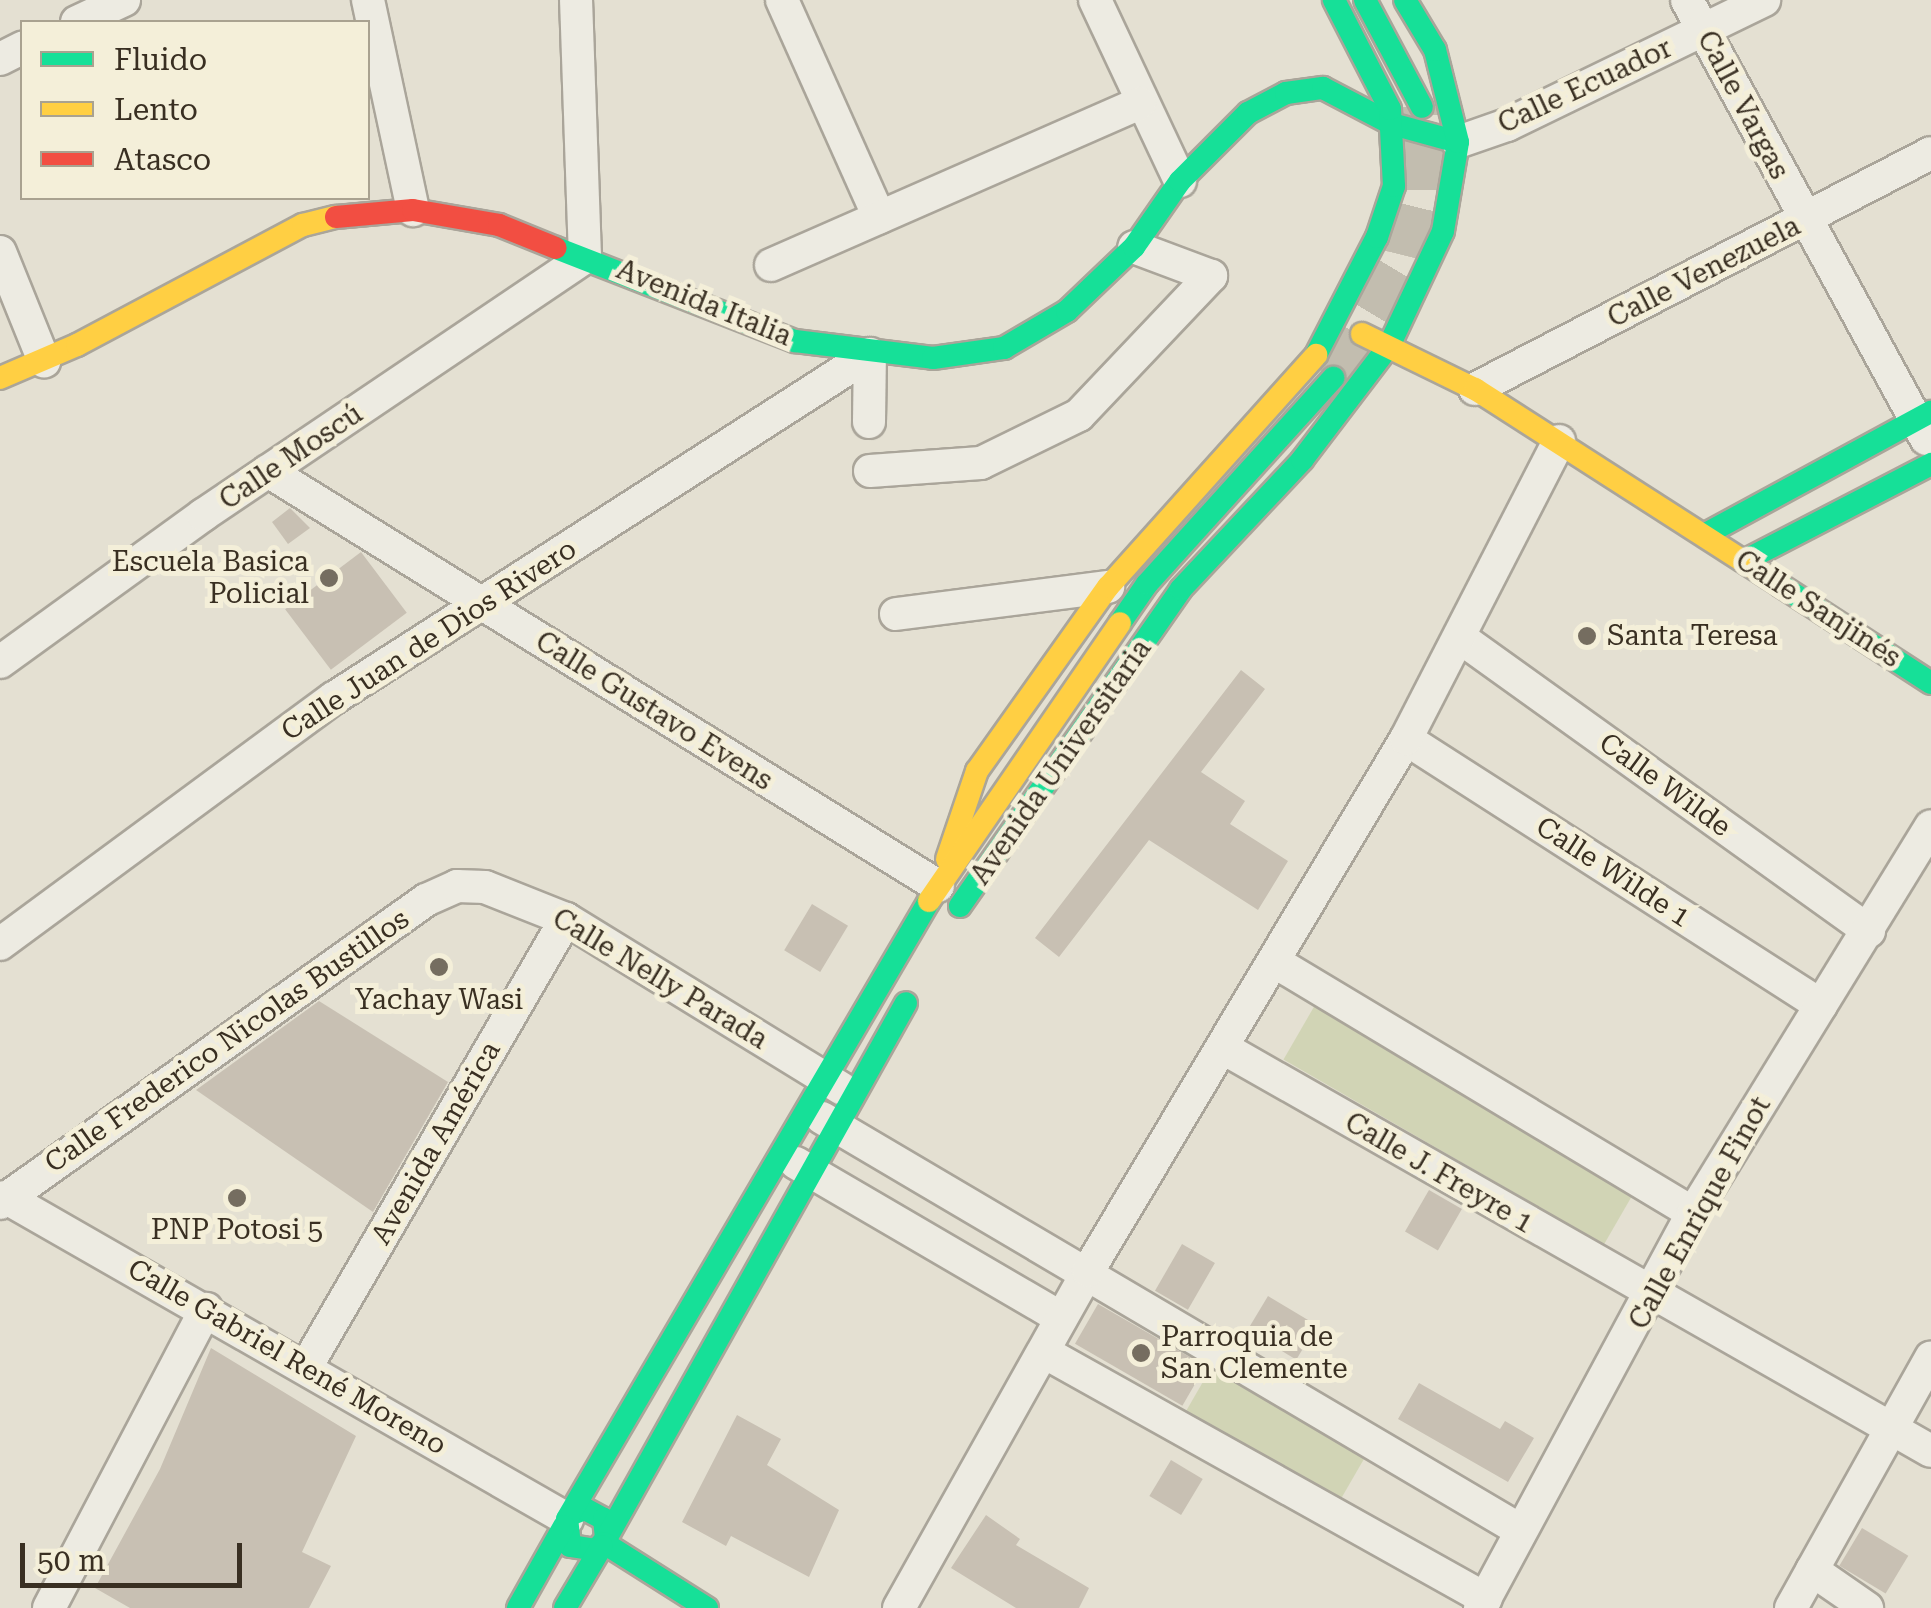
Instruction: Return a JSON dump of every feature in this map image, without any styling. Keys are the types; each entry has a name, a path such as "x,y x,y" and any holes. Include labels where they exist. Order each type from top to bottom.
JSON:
{"main road":[{"name":"Avenida Universitaria","path":"949,905 977,771 1108,586 1306,369 1337,324 1394,186 1392,124 1365,50 1334,0"},
{"path":"1364,0 1422,107"},
{"name":"Avenida Universitaria","path":"518,1608 823,1076 1180,589 1302,460 1389,346 1443,231 1458,142 1435,50 1405,0"},
{"path":"1322,88 1355,72 1365,50"},
{"name":"Avenida Italia","path":"0,378 76,345 303,225 350,213 413,210 463,215 586,256 795,341 870,354 933,358 1004,348 1067,310 1134,247 1180,181 1248,113 1286,93 1322,88"},
{"path":"1322,88 1392,124 1458,142"},
{"name":"Calle Sanjinés","path":"1337,324 1475,388 1931,683"},
{"path":"949,905 999,806 1147,584 1333,378"},
{"path":"1704,535 1926,427"},
{"path":"1744,561 1931,464"},
{"path":"565,1608 921,975"},
{"path":"604,1542 576,1550 568,1520 598,1514 604,1542 707,1608"}],"street":[{"path":"81,20 124,0"},
{"path":"368,0 413,210"},
{"path":"576,0 586,256"},
{"path":"782,0 879,218"},
{"path":"1094,0 1180,181"},
{"name":"Calle Vargas","path":"1687,0 1804,221 1926,427"},
{"name":"Calle Ecuador","path":"1458,142 1704,32 1764,0"},
{"path":"771,265 1140,102"},
{"name":"Calle Venezuela","path":"1475,388 1931,153"},
{"path":"870,471 981,464 1036,442 1119,380 1211,276 1134,247"},
{"path":"0,252 44,360"},
{"name":"Calle Moscú","path":"0,662 268,471 586,256"},
{"path":"869,422 870,354"},
{"name":"Calle Juan de Dios Rivero","path":"0,944 334,698 870,354"},
{"path":"898,1608 1088,1271 1406,739 1462,639 1559,441"},
{"name":"Calle Gustavo Evens","path":"268,471 949,905"},
{"path":"896,614 1108,586"},
{"name":"Calle Wilde","path":"1462,639 1869,931"},
{"name":"Calle Wilde 1","path":"1406,739 1820,1004"},
{"name":"Calle Enrique Finot","path":"1483,1603 1520,1530 1653,1298 1693,1213 1931,826"},
{"name":"Calle Nelly Parada","path":"458,886 485,887 566,919 854,1096"},
{"name":"Calle Frederico Nicolas Bustillos","path":"3,1200 426,900 458,886"},
{"name":"Avenida América","path":"306,1367 566,919"},
{"path":"1275,962 1693,1213"},
{"name":"Calle J. Freyre 1","path":"1224,1048 1653,1298 1931,1451"},
{"path":"805,1108 1088,1271 1520,1530"},
{"path":"779,1153 1062,1318"},
{"name":"Calle Gabriel René Moreno","path":"3,1200 206,1308 568,1520"},
{"path":"61,1604 206,1308"},
{"path":"1044,1352 1483,1603"},
{"path":"1791,1608 1931,1358"},
{"path":"1812,1570 1868,1608"}],"green space":[{"path":"1315,1005 1635,1190 1604,1245 1284,1060"},
{"path":"1215,1361 1369,1450 1337,1506 1182,1417"}],"building":[{"path":"290,508 310,528 288,544 272,522"},
{"path":"361,552 407,613 331,670 285,609"},
{"path":"1241,670 1265,689 1201,772 1245,801 1230,824 1288,861 1258,910 1149,840 1059,957 1035,938"},
{"path":"812,904 848,926 820,972 784,950"},
{"path":"319,1001 448,1082 373,1212 196,1090"},
{"path":"1429,1190 1462,1209 1438,1251 1405,1232"},
{"path":"1182,1244 1215,1263 1188,1310 1155,1291"},
{"path":"1268,1296 1317,1325 1296,1360 1247,1330"},
{"name":"Parroquia de San Clemente","path":"1098,1304 1205,1366 1182,1406 1075,1344"},
{"path":"211,1348 356,1436 302,1552 331,1566 309,1608 130,1608 95,1588 160,1469"},
{"path":"1419,1383 1500,1429 1505,1421 1534,1438 1508,1482 1398,1419"},
{"path":"737,1415 781,1439 767,1465 839,1510 809,1577 731,1536 726,1546 682,1522"},
{"path":"1171,1460 1203,1479 1181,1515 1149,1496"},
{"path":"986,1515 1020,1539 1016,1545 1089,1588 1079,1608 1016,1608 951,1568"},
{"path":"1862,1528 1908,1556 1886,1594 1839,1566"}],"tunnel":[{"path":"1333,378 1406,256 1422,190 1422,107"}],"traffic: fast":[{"path":"1316,355 1377,237 1394,186 1390,109 1334,0"},
{"path":"1365,0 1422,107"},
{"path":"960,906 1181,589 1302,460 1389,346 1443,231 1458,142 1435,50 1405,0"},
{"path":"556,248 795,341 933,358 1004,348 1067,311 1134,247 1180,181 1248,113 1286,93 1323,88 1392,124 1458,142"},
{"path":"1120,623 1147,584 1333,378"},
{"path":"1704,535 1931,412"},
{"path":"1744,561 1931,464"},
{"path":"1780,585 1931,683"},
{"path":"572,1514 585,1509 604,1519 606,1539 596,1550 570,1546 567,1519 929,901"},
{"path":"606,1539 906,1003"},
{"path":"518,1608 564,1526"},
{"path":"604,1543 707,1608"},
{"path":"565,1608 602,1546"}],"traffic: slow":[{"path":"0,378 77,345 303,225 336,217"},
{"path":"1362,334 1475,389 1780,585"},
{"path":"947,859 977,771 1108,587 1316,355"},
{"path":"929,901 1120,623"}],"traffic: jam":[{"path":"336,217 413,210 499,225 556,248"}],"place":[{"name":"Escuela Basica Policial","path":"329,578"},
{"name":"Santa Teresa","path":"1587,636"},
{"name":"Yachay Wasi","path":"439,967"},
{"name":"PNP Potosi 5","path":"237,1198"},
{"name":"Parroquia de San Clemente","path":"1141,1353"}]}
